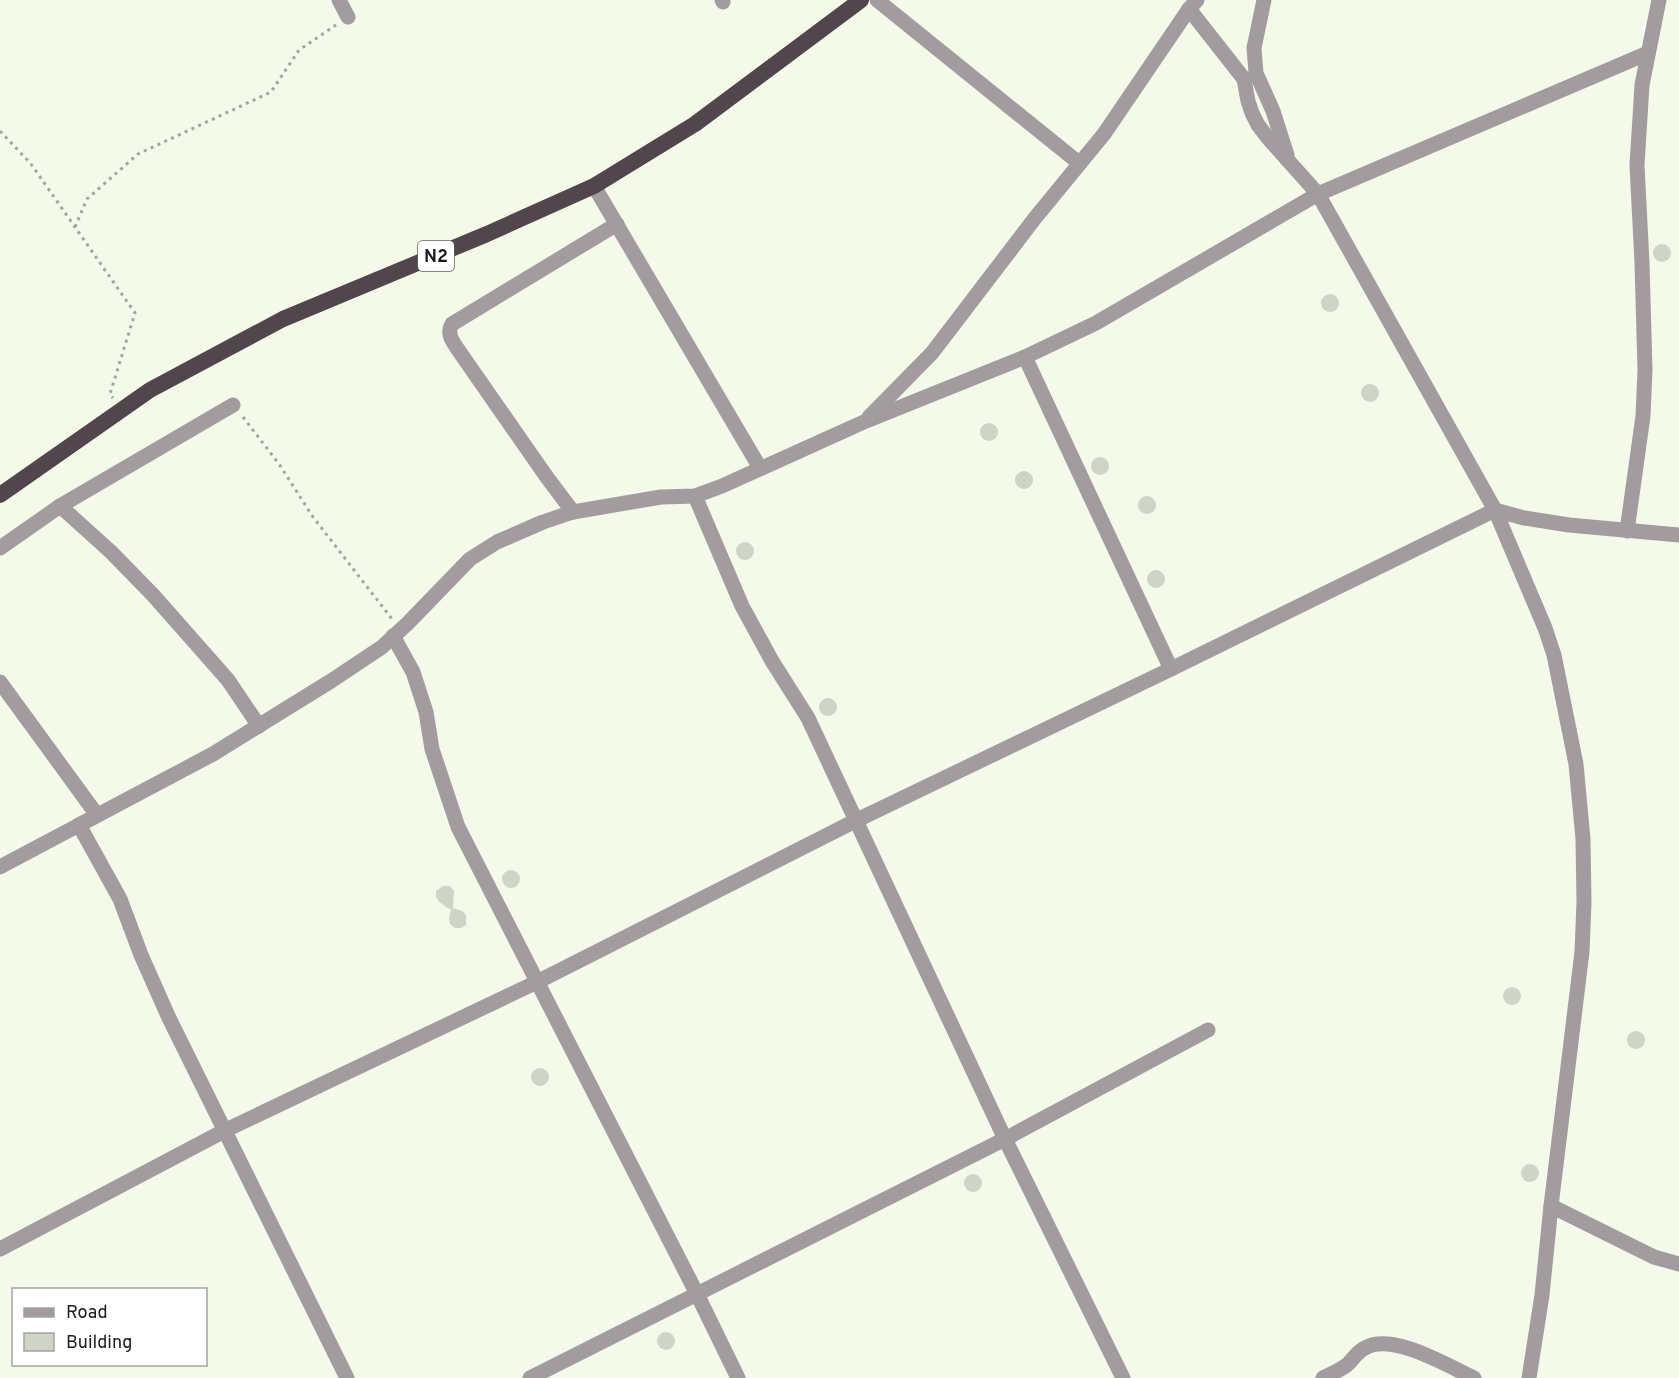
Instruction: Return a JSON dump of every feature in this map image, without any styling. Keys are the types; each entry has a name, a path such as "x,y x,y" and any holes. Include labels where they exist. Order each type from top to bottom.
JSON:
{"highway":[{"name":"N2","path":"0,495 150,390 283,319 487,234 594,186 695,124 861,0"}],"street":[{"path":"339,0 348,17"},
{"path":"877,0 1079,163"},
{"path":"1250,76 1264,0"},
{"path":"1627,531 1643,416 1645,370 1637,165 1642,85 1659,0"},
{"path":"866,421 932,353 1035,218 1104,134 1193,4 1250,76 1273,111 1288,160 1318,194 1495,510 1545,628 1554,655 1576,764 1583,839 1584,902 1582,952 1542,1295 1529,1378"},
{"path":"0,867 213,754 381,647 470,559 497,542 573,512 661,497 695,496 866,421 1025,357 1096,322 1318,194 1648,53"},
{"path":"594,186 760,468"},
{"path":"573,512 459,351 449,330 452,324 617,224"},
{"path":"1025,357 1171,669"},
{"path":"0,548 60,506 233,405"},
{"path":"695,496 742,606 772,661 808,718 1005,1139 1123,1378"},
{"path":"60,506 111,552 153,595 228,680 259,726"},
{"path":"0,1249 226,1130 537,982 855,821 1495,510 1524,518 1679,535"},
{"path":"397,633 426,712 432,749 458,827 738,1378"},
{"path":"0,682 97,815"},
{"path":"78,825 120,898 141,955 164,1007 347,1378"},
{"path":"530,1378 1005,1139 1208,1030"},
{"path":"1551,1206 1654,1257 1679,1264"},
{"path":"1323,1378 1346,1366 1364,1348 1379,1344 1407,1347 1474,1378"}],"path":[{"path":"75,227 87,199 138,154 271,92 299,50 348,17"},
{"path":"0,131 31,164 135,313 110,393 120,411"},
{"path":"233,405 279,464 313,517 397,633"}],"building":[{"path":"1658,244 1666,244 1671,249 1669,260 1658,262 1653,257 1653,249"},
{"path":"1326,294 1334,294 1339,299 1337,310 1326,312 1321,307 1321,299"},
{"path":"1366,384 1374,384 1379,389 1377,400 1366,402 1361,397 1361,389"},
{"path":"985,423 993,423 998,428 996,439 985,441 980,436 980,428"},
{"path":"1096,457 1104,457 1109,462 1107,473 1096,475 1091,470 1091,462"},
{"path":"1020,471 1028,471 1033,476 1031,487 1020,489 1015,484 1015,476"},
{"path":"1143,496 1151,496 1156,501 1154,512 1143,514 1138,509 1138,501"},
{"path":"741,542 749,542 754,547 752,558 741,560 736,555 736,547"},
{"path":"1152,570 1160,570 1165,575 1163,586 1152,588 1147,583 1147,575"},
{"path":"824,698 832,698 837,703 835,714 824,716 819,711 819,703"},
{"path":"507,870 515,870 520,875 518,886 507,888 502,883 502,875"},
{"path":"443,886 450,886 454,891 453,908 466,915 466,925 461,928 455,928 450,924 451,910 439,902 436,897 436,891"},
{"path":"1508,987 1516,987 1521,992 1519,1003 1508,1005 1503,1000 1503,992"},
{"path":"1632,1031 1640,1031 1645,1036 1643,1047 1632,1049 1627,1044 1627,1036"},
{"path":"536,1068 544,1068 549,1073 547,1084 536,1086 531,1081 531,1073"},
{"path":"1526,1164 1534,1164 1539,1169 1537,1180 1526,1182 1521,1177 1521,1169"},
{"path":"969,1174 977,1174 982,1179 980,1190 969,1192 964,1187 964,1179"},
{"path":"662,1332 670,1332 675,1337 673,1348 662,1350 657,1345 657,1337"}]}
